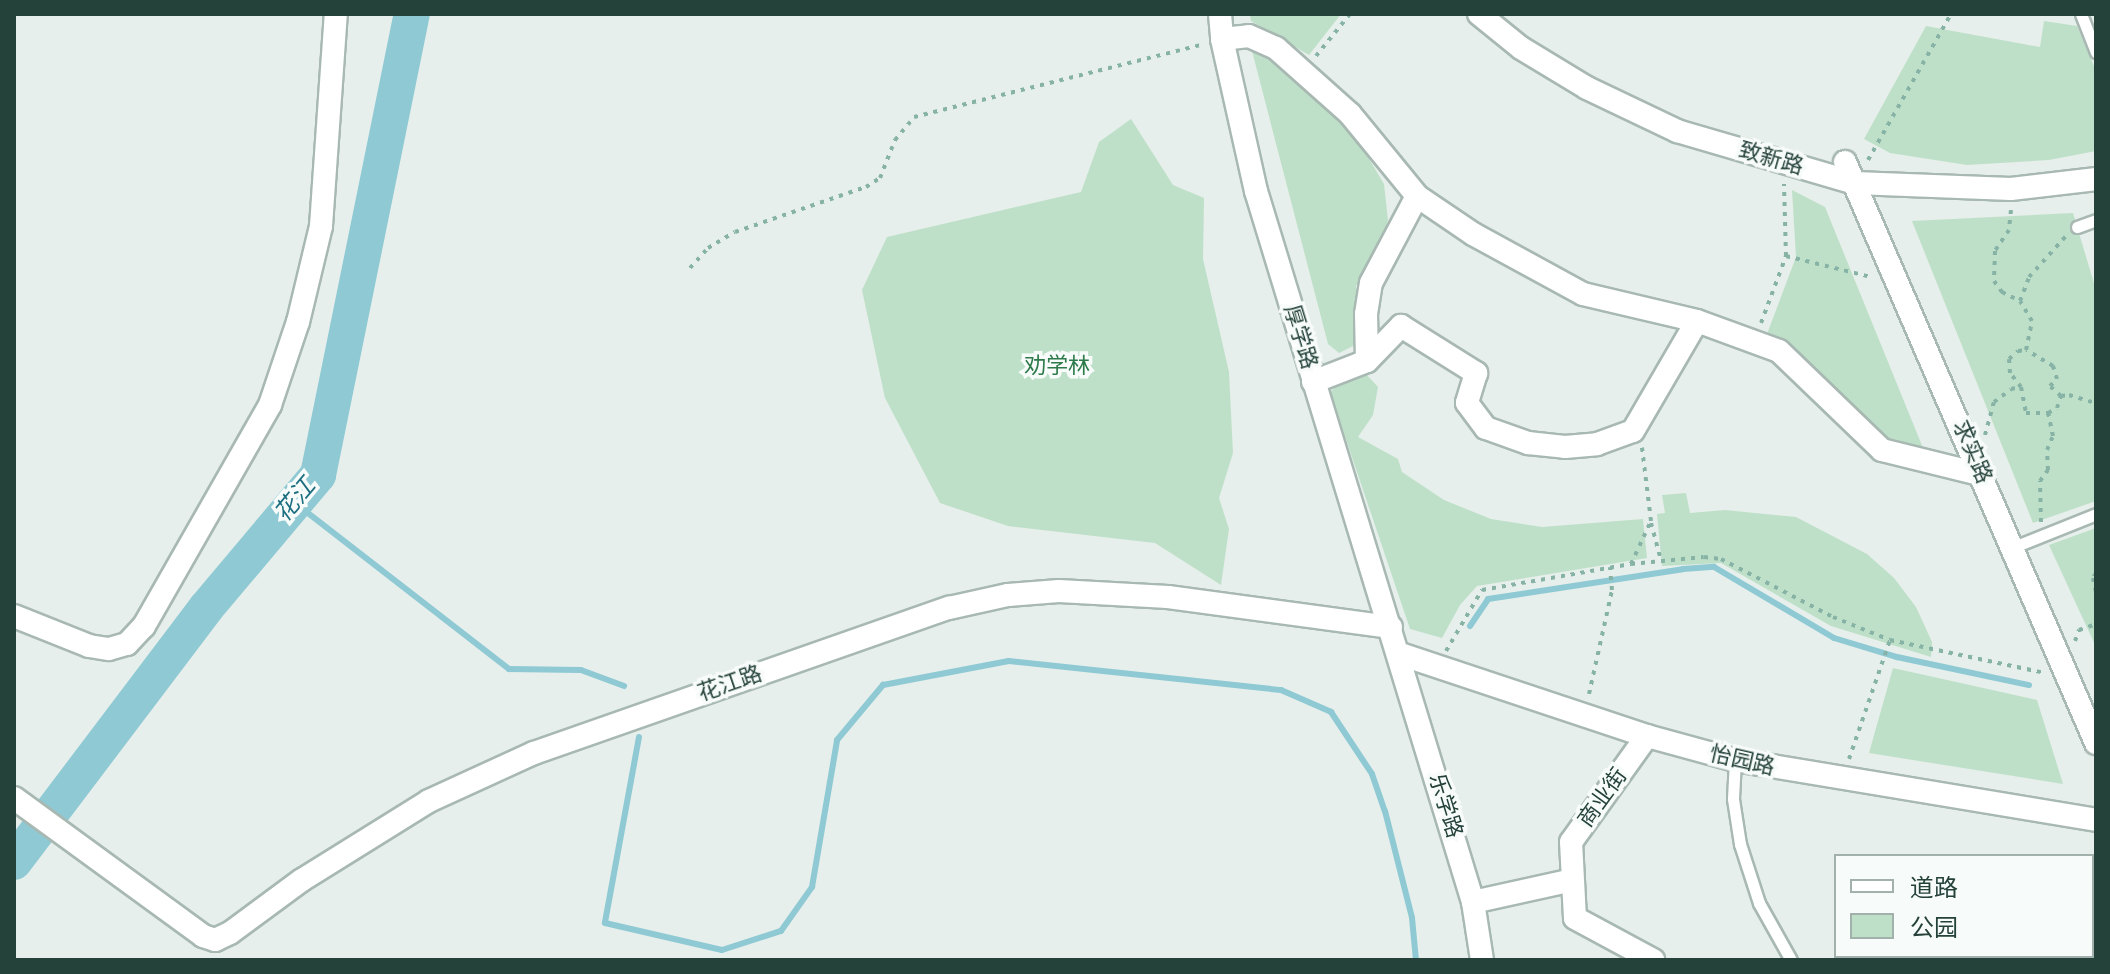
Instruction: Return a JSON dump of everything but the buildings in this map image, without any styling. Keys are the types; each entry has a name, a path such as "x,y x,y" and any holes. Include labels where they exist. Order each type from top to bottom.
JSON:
{"street":[{"path":"14,616 89,646 109,649 127,644 144,626 270,405 298,322 321,226 336,14"},
{"name":"厚学路","path":"1220,14 1222,39 1256,191 1400,654"},
{"name":"致新路","path":"1479,14 1521,48 1587,88 1677,131 1855,183 2011,189 2096,179"},
{"path":"1222,39 1249,36 1276,48 1305,70 1350,114 1417,196 1473,234 1583,294 1697,321 1779,351 1882,450 1983,475"},
{"name":"求实路","path":"1845,162 1983,475 2010,548 2096,743"},
{"path":"1367,361 1366,314 1371,283 1417,196"},
{"path":"1313,382 1367,361 1401,326 1476,373 1467,403 1486,428 1528,443 1565,447 1597,444 1633,431 1697,321"},
{"name":"花江路","path":"14,798 203,936 218,939 302,880 429,801 534,753 949,608 1008,595 1059,591 1168,597 1391,627"},
{"name":"怡园路","path":"1400,654 1647,736 1735,760 1842,781 2096,820"},
{"name":"乐学路","path":"1400,654 1473,902 1482,960"},
{"name":"商业街","path":"1647,736 1571,842 1572,880 1575,918 1653,960"},
{"path":"1473,902 1572,880"}],"lane":[{"path":"2081,14 2096,52"},
{"path":"2077,227 2096,220"},
{"path":"2010,548 2096,514"},
{"path":"1735,760 1733,799 1740,844 1759,903 1791,960"}],"path":[{"path":"1305,70 1350,14"},
{"path":"1855,183 1951,14"},
{"path":"690,268 708,248 735,232 866,187 880,178 895,140 914,117 1222,39"},
{"path":"1754,340 1786,256 1782,162"},
{"path":"2011,189 2009,230 1995,251 1994,281 2002,292 2020,301 2032,321 2026,350"},
{"path":"2020,301 2029,277 2077,227"},
{"path":"1786,256 1900,285"},
{"path":"2061,396 2057,408 2048,413 2026,413 2021,387 2010,373 2009,359 2018,351 2026,350 2053,366 2057,379 2050,386 2061,396 2069,395 2096,403"},
{"path":"1970,447 1984,436 1994,402 2011,389 2021,387"},
{"path":"2041,537 2040,481 2048,470 2047,450 2053,436 2048,413"},
{"path":"1633,431 1645,454 1651,521 1661,560"},
{"path":"1631,564 1651,521"},
{"path":"1437,667 1482,590 1661,560 1721,559 1824,612 1890,640 2067,678"},
{"path":"1584,715 1612,590 1610,567"},
{"path":"2096,573 2093,578 2096,592"},
{"path":"1842,781 1890,640"}],"green space":[{"path":"1250,14 1341,14 1309,55 1251,21"},
{"path":"2044,21 2077,26 2096,71 2096,151 2049,160 1967,165 1890,153 1864,139 1926,26 2040,47"},
{"path":"1252,51 1287,69 1328,104 1359,142 1384,184 1388,220 1383,237 1356,286 1358,331 1353,346 1339,353 1328,344"},
{"name":"劝学林","path":"1131,119 1173,185 1204,198 1203,259 1229,372 1233,453 1219,498 1229,529 1221,585 1155,543 1008,526 940,503 885,398 862,290 887,237 1081,192 1099,142"},
{"path":"1792,190 1825,207 1923,448 1886,441 1784,342 1767,334 1796,257"},
{"path":"2073,213 2096,290 2096,501 2033,523 1912,221"},
{"path":"1366,374 1378,387 1373,415 1358,437 1398,459 1402,472 1444,500 1491,519 1542,527 1643,519 1647,558 1477,586 1460,605 1442,638 1410,629 1330,392 1347,377"},
{"path":"1686,493 1690,513 1725,510 1796,517 1867,554 1894,578 1916,607 1932,642 1931,657 1831,626 1721,563 1662,566 1657,514 1665,513 1662,495"},
{"path":"2096,528 2096,647 2049,545"},
{"path":"1893,668 2037,700 2063,784 1869,753"}],"waterway":[{"name":"花江","path":"14,862 206,608 318,475 412,14"},
{"path":"295,503 509,669 581,670 624,686"},
{"path":"1470,626 1488,599 1714,567 1834,638 1897,657 2029,685"},
{"path":"639,737 605,923 722,950 781,931 812,887 837,740 883,685 1009,661 1281,690 1331,712 1372,774 1385,811 1412,918 1416,960"}]}
